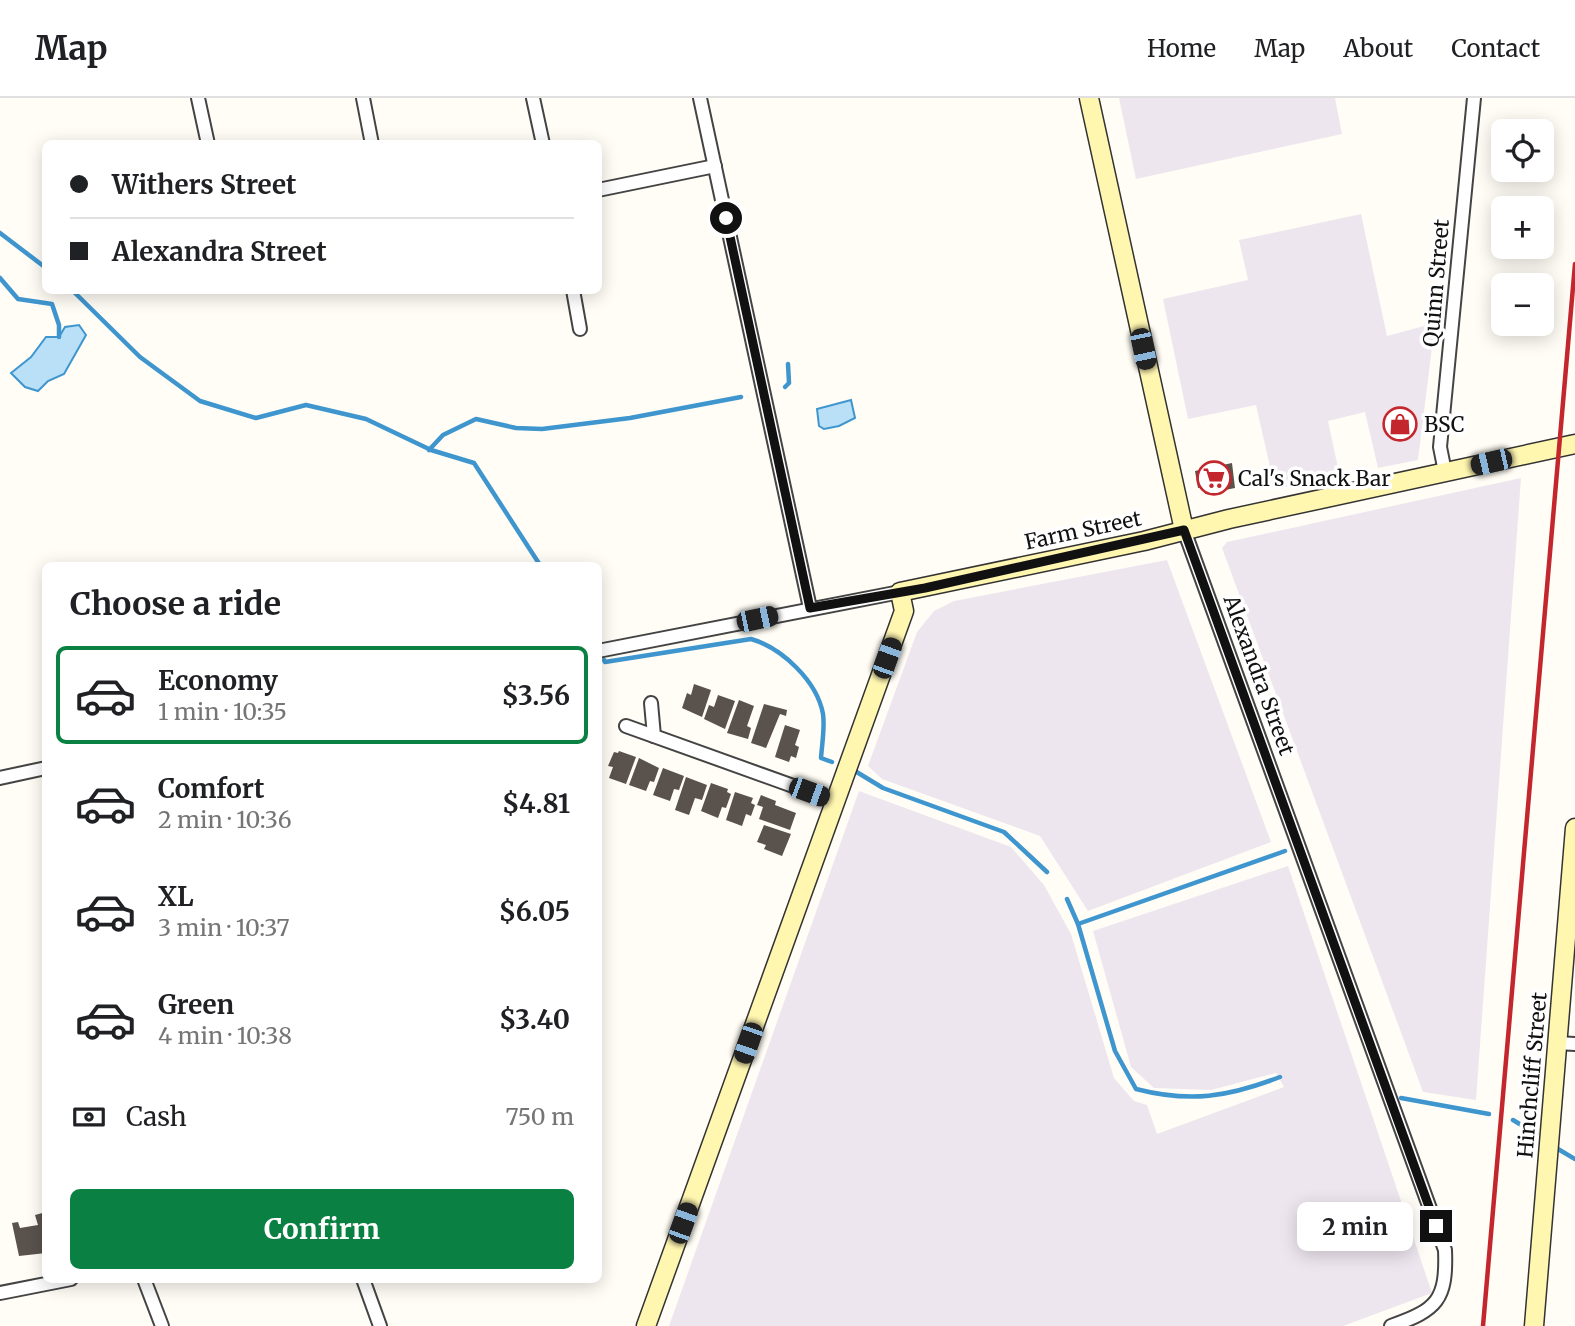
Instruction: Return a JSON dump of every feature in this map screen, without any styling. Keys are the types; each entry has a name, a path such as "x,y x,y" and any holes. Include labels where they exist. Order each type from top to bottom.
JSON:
{"street":[{"path":"198,98 207,140"},
{"path":"363,98 371,140"},
{"path":"533,98 542,140"},
{"path":"700,98 810,608"},
{"name":"Alexandra Street","path":"1088,98 1184,530 1445,1250 1446,1270 1442,1290 1435,1304 1417,1317 1391,1326"},
{"name":"Quinn Street","path":"1445,472 1440,447 1474,98"},
{"path":"602,189 715,166"},
{"path":"574,294 580,329"},
{"name":"Farm Street","path":"602,650 1144,541 1575,444"},
{"path":"646,1326 904,611 900,592"},
{"path":"651,703 654,736"},
{"path":"626,726 835,802"},
{"path":"0,778 42,769"},
{"name":"Hinchcliff Street","path":"1534,1326 1566,1043 1575,828"},
{"path":"0,1293 51,1283"},
{"path":"146,1283 162,1326"},
{"path":"364,1283 380,1326"}],"shaded area":[{"path":"1119,98 1335,98 1342,134 1136,179"},
{"path":"1361,214 1387,336 1435,323 1418,460 1378,468 1365,412 1328,421 1340,477 1275,489 1256,405 1188,419 1163,299 1248,280 1239,240"},
{"path":"1521,478 1476,1100 1423,1092 1222,548 1227,542"},
{"path":"1167,560 1271,842 1088,911 1040,836 882,779 868,766 917,632 934,611 954,601"},
{"path":"859,791 1011,847 1044,885 1071,934 1114,1078 1134,1101 1147,1105 1157,1134 1284,1087 1276,1073 1211,1090 1154,1088 1131,1067 1093,931 1288,866 1432,1293 1343,1326 669,1326"}],"water":[{"path":"79,325 86,335 64,374 48,381 38,391 25,387 11,373 31,357 46,337 59,337 65,327"},
{"path":"851,400 855,418 839,426 824,429 819,426 817,409"}],"building":[{"path":"1232,463 1235,488 1205,494 1204,487 1198,488 1195,471"},
{"path":"694,684 711,690 702,717 682,708 687,693 691,695"},
{"path":"718,695 735,701 725,729 704,719 709,705 714,707"},
{"path":"739,700 754,706 747,726 751,728 748,739 727,733"},
{"path":"764,704 787,710 786,716 780,714 766,748 751,743"},
{"path":"785,725 800,730 795,745 799,747 796,758 791,756 789,762 775,757"},
{"path":"614,752 636,757 626,784 609,778 613,767 608,766"},
{"path":"639,758 659,768 654,782 650,781 646,791 629,785"},
{"path":"663,768 684,776 679,790 674,789 670,801 653,795"},
{"path":"686,777 707,785 702,800 695,798 689,815 675,810"},
{"path":"711,783 728,789 727,792 731,794 726,808 722,807 718,818 701,811"},
{"path":"735,792 753,798 751,803 755,805 751,816 746,814 742,826 726,820"},
{"path":"761,795 776,801 775,805 796,813 790,830 759,819 763,807 757,805"},
{"path":"764,825 791,834 782,856 764,849 766,845 757,842"},
{"path":"42,1213 42,1253 19,1256 12,1223 18,1222 20,1228 38,1225 35,1215"}],"waterway":[{"path":"0,233 42,265"},
{"path":"0,278 18,299 52,304 59,325 59,337"},
{"path":"76,294 140,357 200,401 256,418 306,405 366,419 431,450 474,463 538,562"},
{"path":"785,387 789,383 788,364"},
{"path":"429,450 443,435 476,419 516,428 542,429 630,418 741,397"},
{"path":"604,660 605,662 751,639 763,643 786,658 814,690 823,714 821,758 832,762"},
{"path":"855,771 883,788 1004,832 1047,872"},
{"path":"1078,924 1285,851"},
{"path":"1067,899 1078,924 1115,1051 1136,1089 1174,1096 1209,1096 1280,1077"},
{"path":"1401,1098 1489,1114"},
{"path":"1513,1120 1536,1134"},
{"path":"1558,1149 1575,1159"}],"railway":[{"path":"1483,1326 1575,264"}],"place":[{"name":"BSC","path":"1400,424"},
{"name":"Cal's Snack Bar","path":"1214,478"}],"route":[{"path":"726,218 810,608 925,588 1184,530 1436,1226"}]}
